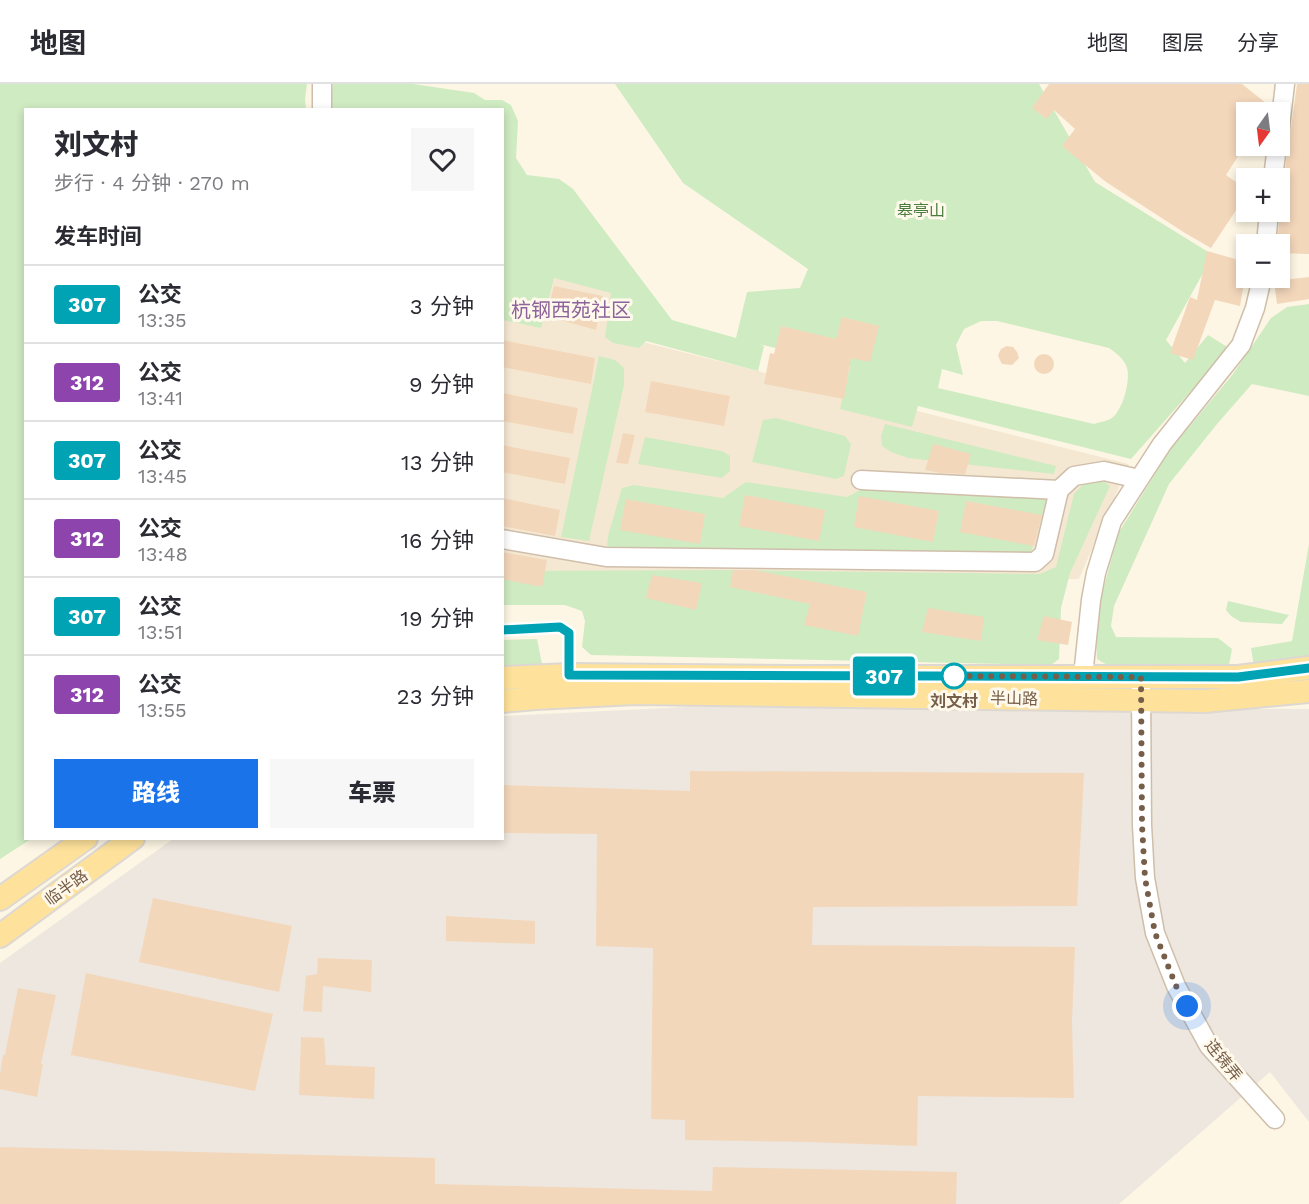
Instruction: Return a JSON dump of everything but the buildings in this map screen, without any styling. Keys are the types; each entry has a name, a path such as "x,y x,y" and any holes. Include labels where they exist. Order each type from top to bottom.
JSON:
{"main road":[{"name":"半山路","path":"504,678 569,675 1238,677 1309,668"},
{"name":"半山路","path":"504,701 635,693 1205,701 1309,691"},
{"name":"临半路","path":"0,899 83,840"},
{"name":"临半路","path":"0,936 130,840"}],"street":[{"path":"322,84 322,108"},
{"path":"1282,102 1284,84"},
{"path":"1083,676 1096,573 1112,520 1162,444 1241,345 1260,288"},
{"path":"504,539 606,557 1035,562 1044,554 1059,490 1074,476 1104,471 1139,479"},
{"path":"861,480 1059,490"},
{"name":"连铸弄","path":"1141,677 1142,825 1145,878 1155,933 1176,986 1209,1046 1275,1119"}],"shaded area":[{"path":"547,272 625,289 615,335 1129,464 1079,579 572,578 504,591 504,286"},
{"path":"686,707 1309,709 1309,1122 1270,1072 1119,1204 0,1204 0,963 172,840 504,840 504,716"}],"green space":[{"path":"0,84 307,84 306,108 24,108 24,840 29,840 0,859"},
{"name":"皋亭山","path":"333,84 413,84 474,93 485,100 502,100 511,105 518,121 516,158 527,175 559,179 573,189 672,320 736,338 747,292 800,288 808,269 683,183 615,84 1039,84 1095,182 1213,255 1166,340 1185,363 1208,335 1229,348 1131,459 918,406 912,427 840,409 850,366 759,344 764,346 758,371 646,341 639,348 613,343 605,337 611,293 554,278 541,328 504,320 504,108 332,108","holes":["981,321 997,321 1109,348 1126,365 1127,385 1123,401 1116,414 1110,419 1094,424 938,388 942,369 963,375 956,345 964,329"]},
{"path":"1309,304 1309,396 1252,384 1169,484 1114,606 1111,626 1116,637 1218,638 1232,649 1229,665 1109,666 1097,659 1096,639 1101,597 1119,532 1170,450 1233,374 1271,318 1287,307"},
{"path":"599,356 615,360 624,368 624,385 589,541 561,537"},
{"path":"776,418 845,436 851,444 844,476 836,479 752,462 763,420"},
{"path":"885,424 1056,466 1054,474 908,458 882,446 881,436"},
{"path":"645,437 722,451 730,456 730,471 722,478 638,464"},
{"path":"1102,480 1110,486 1070,573 1061,608 1059,659 1051,665 591,655 582,647 585,621 582,611 565,605 504,605 504,571 719,570 1040,574 1056,567 1074,494 1086,481"},
{"path":"746,482 847,497 864,488 1047,499 1031,553 607,547 622,488 634,485 723,498"},
{"path":"1309,544 1309,667 1254,667 1251,648 1292,641"},
{"path":"1228,601 1289,615 1282,624 1241,622 1226,610"},
{"path":"537,639 542,664 504,666 504,640"}],"bus line":[{"name":"307","path":"504,630 560,627 569,633 569,675 1238,677 1309,668"}],"place":[{"name":"刘文村","path":"954,676"}],"district":[{"name":"杭钢西苑社区","path":"571,310"}],"route":[{"path":"954,676 951,676 1141,677 1142,825 1145,878 1155,933 1176,986 1187,1006"}]}
